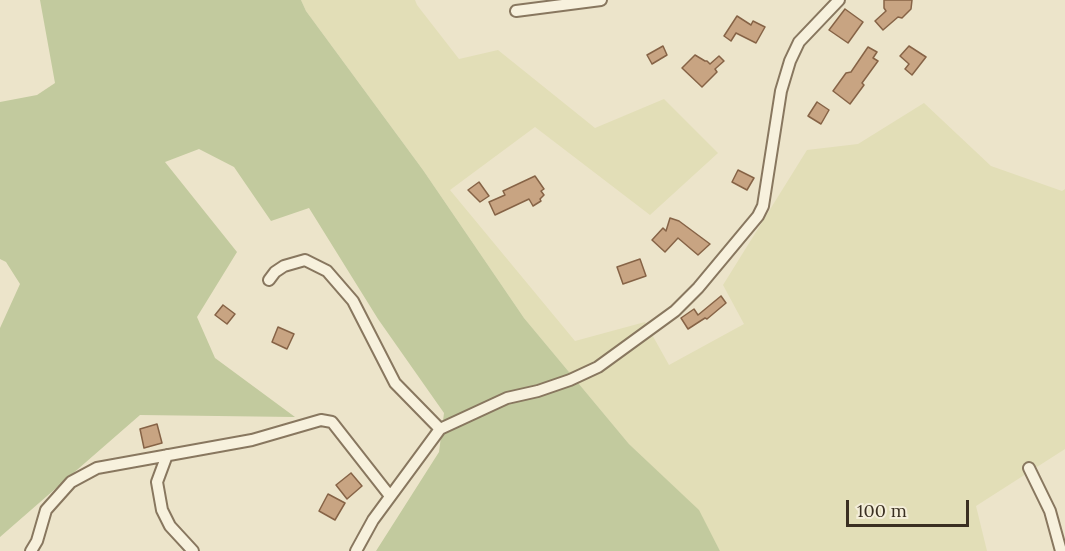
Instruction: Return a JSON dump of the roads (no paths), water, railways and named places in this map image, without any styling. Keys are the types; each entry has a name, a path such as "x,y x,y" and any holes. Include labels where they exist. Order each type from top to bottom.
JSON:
{"street":[{"path":"516,11 601,0"},
{"path":"356,551 373,520 440,429 507,398 538,391 598,367 675,311 698,288 743,235 763,206 781,91 790,61 799,42 839,0"},
{"path":"269,280 284,266 305,260 327,271 353,301 395,383 440,429"},
{"path":"31,551 37,541 46,510 71,482 97,468 252,440 321,420 332,422 390,496"},
{"path":"167,455 157,482 162,510 170,526 193,551"},
{"path":"1029,468 1050,511 1061,551"}]}
